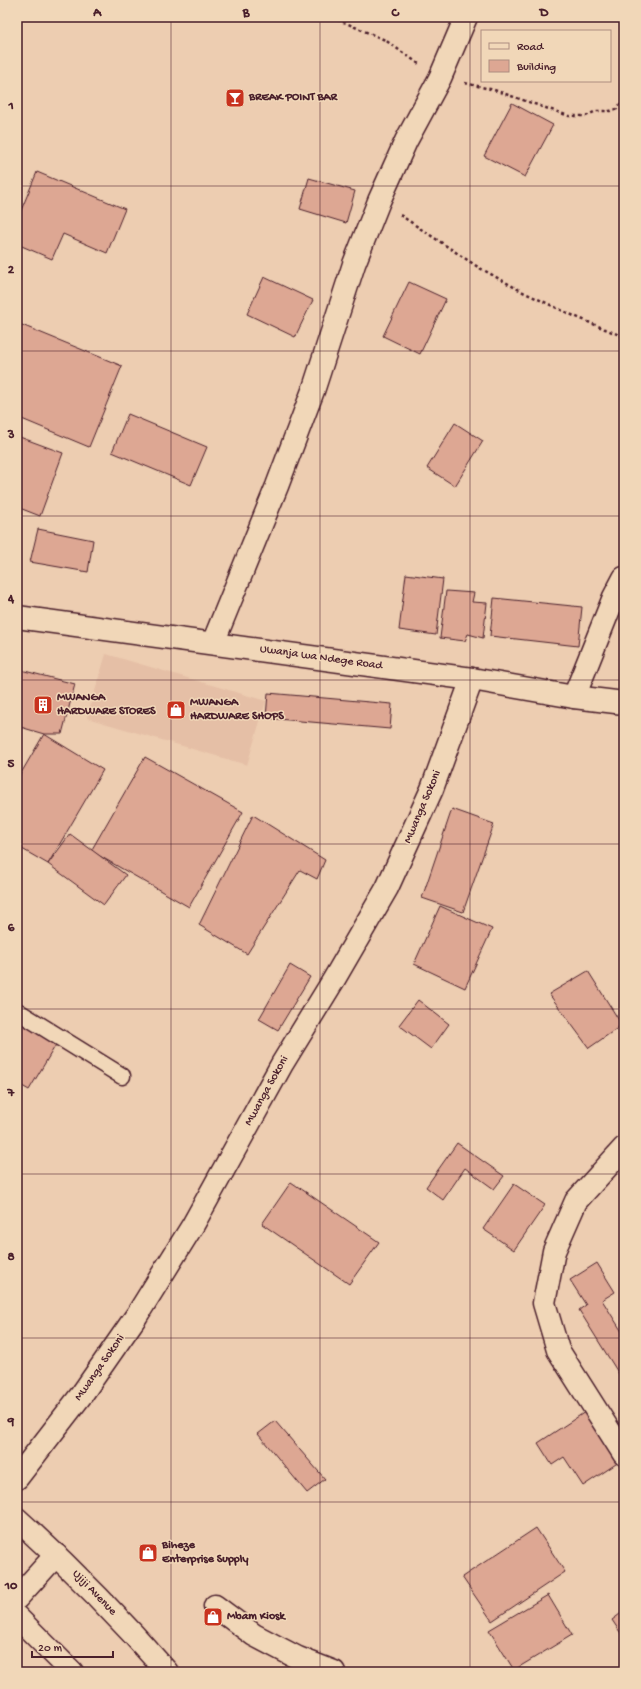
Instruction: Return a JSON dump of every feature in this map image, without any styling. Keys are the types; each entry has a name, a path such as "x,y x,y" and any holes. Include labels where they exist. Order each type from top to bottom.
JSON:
{"street":[{"path":"214,643 268,508 308,402 354,264 379,201 406,141 440,78 466,17"},
{"path":"574,697 621,592"},
{"name":"Uwanja wa Ndege Road","path":"17,617 214,643 472,680 624,704"},
{"name":"Mwanga Sokoni","path":"17,1478 82,1394 137,1315 193,1225 282,1064 333,981 387,888 432,789 472,680"},
{"path":"624,1148 576,1201 554,1251 544,1303 558,1350 624,1454"},
{"name":"Ujiji Avenue","path":"17,1519 56,1554 168,1672"},
{"path":"17,1598 56,1554"},
{"path":"215,1606 254,1635 298,1658 334,1672"},
{"path":"17,1617 72,1672"}],"lane":[{"path":"17,1011 122,1076"}],"path":[{"path":"332,17 385,40 440,78 494,90 569,116 586,116 596,111 610,111 617,108 624,98"},
{"path":"379,201 478,267 530,295 574,316 624,337"}],"shaded area":[{"name":"MWANGA HARDWARE SHOPS","path":"106,654 266,701 247,765 87,718"}],"building":[{"path":"512,103 553,125 525,177 484,156"},
{"path":"37,172 125,209 107,253 63,234 52,259 17,244 17,220"},
{"path":"309,178 355,191 346,223 300,209"},
{"path":"264,277 313,300 295,337 247,314"},
{"path":"409,282 446,299 420,354 383,336"},
{"path":"17,323 122,366 89,447 17,417"},
{"path":"128,414 207,447 191,485 112,452"},
{"path":"455,423 483,441 455,486 427,468"},
{"path":"17,436 63,453 40,516 17,507"},
{"path":"38,529 93,540 88,572 30,562"},
{"path":"406,574 443,579 436,635 399,630"},
{"path":"446,591 474,593 472,602 487,603 483,638 468,634 465,641 440,638"},
{"path":"494,598 582,607 578,646 490,636"},
{"name":"MWANGA HARDWARE STORES","path":"17,669 75,684 62,734 44,734 17,726"},
{"path":"268,693 392,704 390,729 266,718"},
{"path":"44,734 103,770 48,864 17,846 17,780"},
{"path":"145,757 243,812 189,907 91,851"},
{"path":"452,809 494,824 463,912 422,898"},
{"path":"253,815 325,860 317,879 300,870 247,954 199,925"},
{"path":"70,834 126,875 104,905 48,864"},
{"path":"440,906 492,929 465,988 414,964"},
{"path":"290,965 310,977 278,1030 259,1019"},
{"path":"588,971 622,1025 589,1048 549,994"},
{"path":"418,1000 449,1024 431,1049 399,1025"},
{"path":"17,1020 57,1043 29,1090 17,1083"},
{"path":"457,1143 504,1176 494,1189 465,1168 443,1200 426,1187"},
{"path":"291,1182 379,1242 349,1284 262,1224"},
{"path":"514,1184 545,1205 514,1250 483,1229"},
{"path":"597,1263 615,1292 602,1300 624,1335 624,1382 579,1310 586,1305 570,1280"},
{"path":"585,1412 619,1462 583,1486 564,1457 552,1465 538,1443"},
{"path":"275,1421 325,1479 307,1493 258,1434"},
{"path":"536,1528 565,1572 492,1621 462,1577"},
{"path":"548,1595 572,1635 514,1670 489,1630"},
{"path":"624,1611 624,1638 612,1620"}],"place":[{"name":"BREAK POINT BAR","path":"235,98"},
{"name":"MWANGA HARDWARE STORES","path":"43,705"},
{"name":"MWANGA HARDWARE SHOPS","path":"176,710"},
{"name":"Biheze Enterprise Supply","path":"148,1553"},
{"name":"Mbam Kiosk","path":"213,1617"}]}
